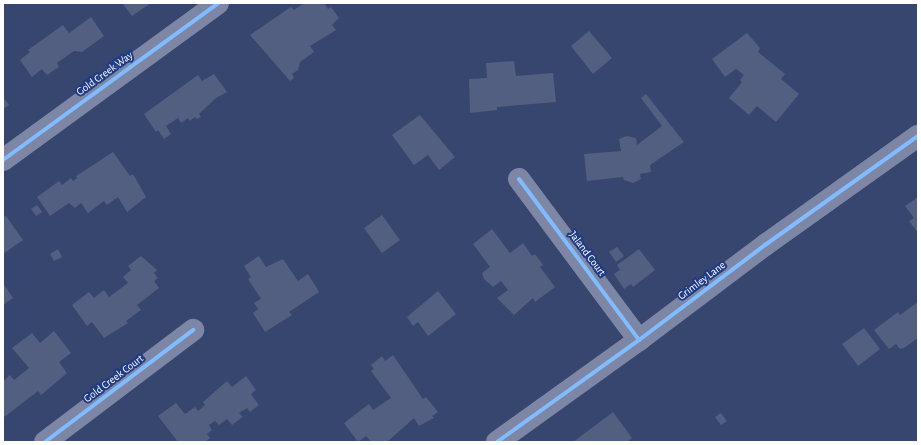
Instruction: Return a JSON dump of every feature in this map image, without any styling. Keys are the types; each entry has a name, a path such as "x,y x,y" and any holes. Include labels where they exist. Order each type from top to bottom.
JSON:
{"street":[{"name":"Gold Creek Way","path":"3,160 218,3"},
{"name":"Grimley Lane","path":"497,442 640,340 765,245 918,136"},
{"name":"Jaland Court","path":"519,179 640,340"},
{"name":"Gold Creek Court","path":"45,442 193,330"}],"building":[{"path":"122,3 151,3 132,16"},
{"path":"304,3 324,3 328,9 331,7 339,18 332,25 336,30 310,46 314,52 300,62 298,70 292,74 294,78 290,81 250,35 291,7 294,10"},
{"path":"91,17 104,36 82,52 74,51 57,63 59,67 47,75 42,69 32,77 20,60 30,52 28,50 63,25 69,33"},
{"path":"589,31 612,58 593,74 571,46"},
{"path":"747,33 760,48 758,52 785,74 781,79 799,94 776,122 757,106 749,115 729,98 742,82 740,80 744,75 736,69 725,77 712,59"},
{"path":"514,61 516,76 553,73 556,102 497,107 497,110 470,113 469,79 487,78 486,63"},
{"path":"214,74 227,92 216,98 199,114 201,117 197,119 195,117 190,121 188,118 181,123 178,118 166,126 171,134 164,139 158,130 156,132 144,114 198,75 202,81"},
{"path":"646,94 684,142 650,165 651,172 640,174 641,179 633,183 624,180 623,177 587,181 584,154 621,151 619,139 627,136 636,138 637,145 662,126 641,98"},
{"path":"3,97 9,105 3,109"},
{"path":"420,115 455,157 439,170 428,155 414,165 392,135"},
{"path":"113,152 130,176 133,174 146,197 127,212 118,197 107,205 104,201 88,213 81,203 75,208 69,203 50,216 37,197 59,181 62,185 71,178 73,181 77,178 76,176"},
{"path":"918,197 918,233 909,221 914,218 905,206"},
{"path":"37,205 42,212 36,216 31,209"},
{"path":"382,215 400,240 382,253 364,228"},
{"path":"6,216 23,240 3,254 3,218"},
{"path":"492,229 510,253 523,243 532,256 535,254 543,265 540,267 555,287 535,302 533,298 514,315 497,298 508,290 501,281 493,287 484,279 482,273 490,267 473,244"},
{"path":"617,247 624,256 616,262 609,252"},
{"path":"58,249 62,257 54,261 50,254"},
{"path":"639,249 655,270 633,287 631,284 624,289 614,274 620,270 617,265"},
{"path":"141,256 157,270 154,273 158,278 154,281 159,288 137,305 141,310 126,321 128,323 104,338 92,322 87,326 72,305 89,292 94,298 104,290 109,297 128,283 123,277 131,270 128,266"},
{"path":"259,256 266,267 283,259 298,281 308,274 319,292 289,312 292,315 265,332 253,313 258,309 254,303 261,299 248,279 251,277 244,266"},
{"path":"3,283 13,298 3,305"},
{"path":"438,291 456,314 428,336 418,322 413,326 407,317"},
{"path":"918,302 918,338 904,348 900,349 896,344 889,349 874,330 898,312 900,315"},
{"path":"864,328 880,349 858,366 842,344"},
{"path":"54,331 71,353 59,362 67,373 41,395 38,391 3,418 3,381 10,375 14,380 29,368 12,348 32,333 40,343"},
{"path":"393,355 423,399 426,397 438,412 432,416 434,418 419,426 414,418 387,442 371,442 366,436 358,442 344,423 369,404 373,410 391,398 371,371 374,369 371,365 382,356 385,361"},
{"path":"246,376 256,390 251,394 259,405 250,412 247,408 239,413 243,417 232,425 227,419 219,425 215,421 209,425 212,430 207,434 210,438 205,442 178,442 158,416 176,403 185,414 195,407 198,411 205,405 203,402 227,381 232,387"},
{"path":"613,412 632,438 627,442 573,442"},
{"path":"721,413 727,421 721,425 715,417"}],"cycle path":[{"path":"3,160 218,3"},
{"path":"497,442 639,340 765,245 918,136"},
{"path":"519,179 639,340"},
{"path":"45,442 193,330"}]}
